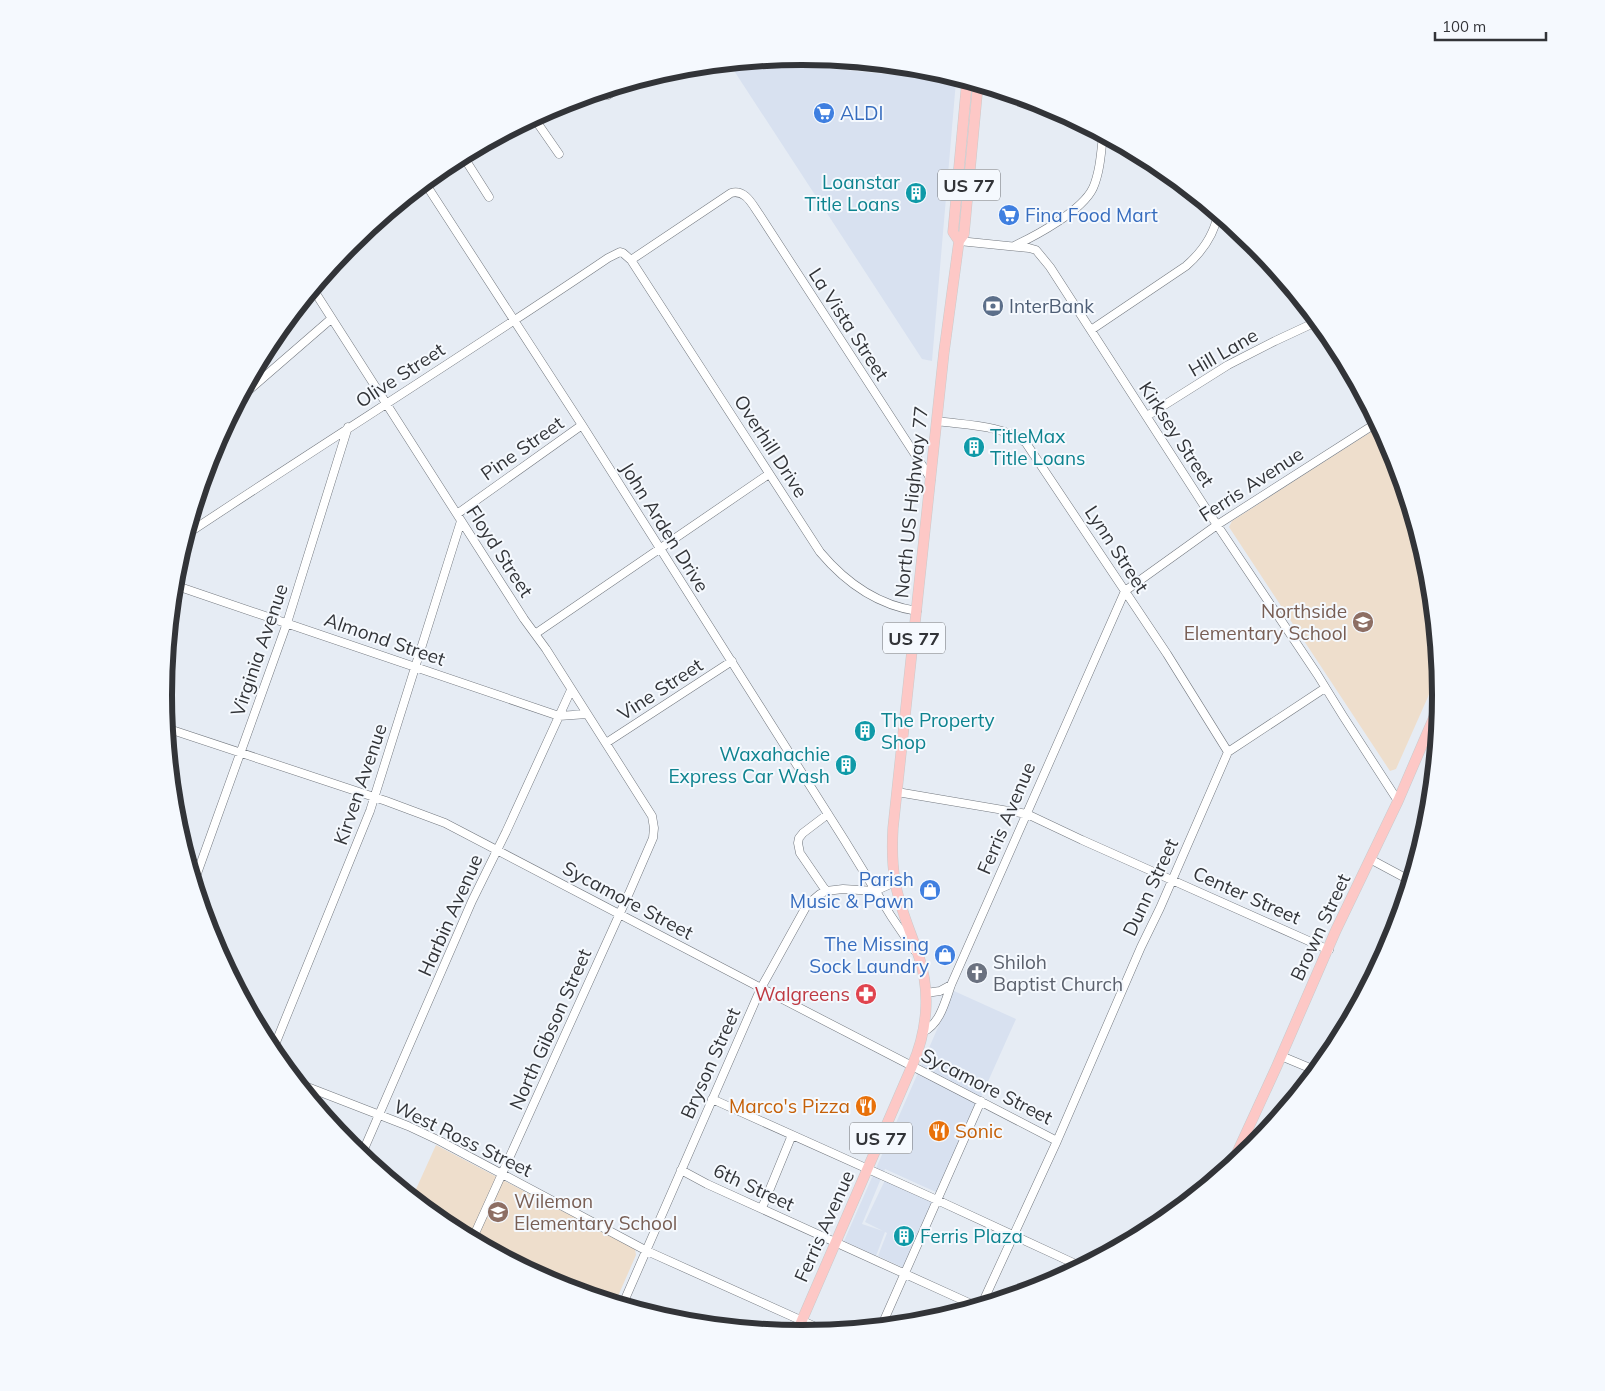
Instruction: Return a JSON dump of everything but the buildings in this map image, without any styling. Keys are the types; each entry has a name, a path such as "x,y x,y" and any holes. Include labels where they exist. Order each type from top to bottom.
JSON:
{"main road":[{"name":"North US Highway 77","path":"960,241 953,232 967,86"},
{"name":"North US Highway 77","path":"923,1032 926,993 920,959 895,882 892,847 944,352 960,241 964,234 977,90"},
{"name":"Brown Street","path":"1238,1151 1328,950 1398,801 1432,721"},
{"name":"Ferris Avenue","path":"800,1326 912,1066 923,1032"}],"street":[{"path":"538,124 559,154"},
{"path":"1014,246 1050,227 1086,199 1098,175 1102,141"},
{"path":"467,162 489,197"},
{"name":"John Arden Drive","path":"428,188 732,661 876,891"},
{"name":"La Vista Street","path":"631,260 731,193 743,194 759,214 931,479"},
{"path":"1091,330 1197,257 1213,232 1216,220"},
{"name":"Kirksey Street","path":"960,241 1029,248 1036,250 1040,254 1283,622 1398,801"},
{"name":"Olive Street","path":"194,530 348,427 515,321 608,258 623,252 631,260"},
{"name":"Overhill Drive","path":"631,260 820,552 829,563 853,584 880,602 917,612"},
{"name":"Floyd Street","path":"316,294 652,816 654,831"},
{"path":"252,387 331,319"},
{"name":"Hill Lane","path":"1147,416 1228,365 1312,324"},
{"name":"Lynn Street","path":"937,421 1003,431 1020,438 1026,443 1167,654 1228,752"},
{"name":"Pine Street","path":"459,518 582,426"},
{"name":"Ferris Avenue","path":"923,1032 930,1029 934,1024 947,998 951,985 1125,591 1218,525 1372,426"},
{"name":"Virginia Avenue","path":"197,873 287,622 348,427"},
{"path":"535,634 769,474"},
{"name":"Kirven Avenue","path":"276,1043 323,929 374,797 416,667 459,518"},
{"name":"Almond Street","path":"181,587 559,716 587,714"},
{"name":"Vine Street","path":"606,744 732,661"},
{"path":"1228,752 1325,688"},
{"name":"Harbin Avenue","path":"364,1148 472,901 489,864 498,850 571,690"},
{"name":"Sycamore Street","path":"173,730 445,822 1057,1141"},
{"name":"Dunn Street","path":"983,1300 1057,1141 1228,752"},
{"name":"Center Street","path":"897,792 1027,814 1328,950"},
{"path":"828,814 803,833 798,843 800,853 826,891 843,889 876,891 895,882"},
{"name":"North Gibson Street","path":"475,1234 620,914 653,838 654,831"},
{"path":"1370,859 1406,878"},
{"name":"Bryson Street","path":"624,1301 761,988 807,905 826,891"},
{"path":"876,891 890,916 920,959"},
{"path":"926,993 940,991 951,985"},
{"path":"1281,1056 1311,1068"},
{"name":"West Ross Street","path":"309,1088 440,1141 647,1251 813,1326"},
{"path":"712,1100 937,1200 1074,1264"},
{"path":"884,1321 981,1101"},
{"path":"762,1208 792,1135"},
{"path":"1244,1137 1250,1139"},
{"name":"6th Street","path":"681,1170 905,1274 973,1303"}],"shaded area":[{"path":"796,65 934,79 956,84 932,361 922,359 733,69"},
{"name":"Northside Elementary School","path":"1374,430 1400,493 1412,532 1428,613 1432,654 1433,686 1396,769 1390,771 1229,527 1232,521"},
{"path":"954,991 1016,1019 938,1193 885,1169 862,1224 883,1231 865,1222 885,1180 933,1202 904,1268 878,1256 887,1233 885,1232 876,1256 844,1241"},
{"name":"Wilemon Elementary School","path":"436,1145 635,1249 636,1255 617,1298 561,1278 487,1242 452,1220 415,1192"}],"green space":[{"path":"534,1265 586,1288 561,1278"}],"place":[{"name":"ALDI","path":"824,113"},
{"name":"Loanstar Title Loans","path":"916,193"},
{"name":"Fina Food Mart","path":"1009,215"},
{"name":"InterBank","path":"993,306"},
{"name":"TitleMax Title Loans","path":"974,447"},
{"name":"Northside Elementary School","path":"1363,622"},
{"name":"The Property Shop","path":"865,731"},
{"name":"Waxahachie Express Car Wash","path":"846,765"},
{"name":"Parish Music & Pawn","path":"930,890"},
{"name":"The Missing Sock Laundry","path":"945,955"},
{"name":"Shiloh Baptist Church","path":"977,973"},
{"name":"Walgreens","path":"866,994"},
{"name":"Marco's Pizza","path":"866,1106"},
{"name":"Sonic","path":"939,1131"},
{"name":"Wilemon Elementary School","path":"498,1212"},
{"name":"Ferris Plaza","path":"904,1236"}]}
